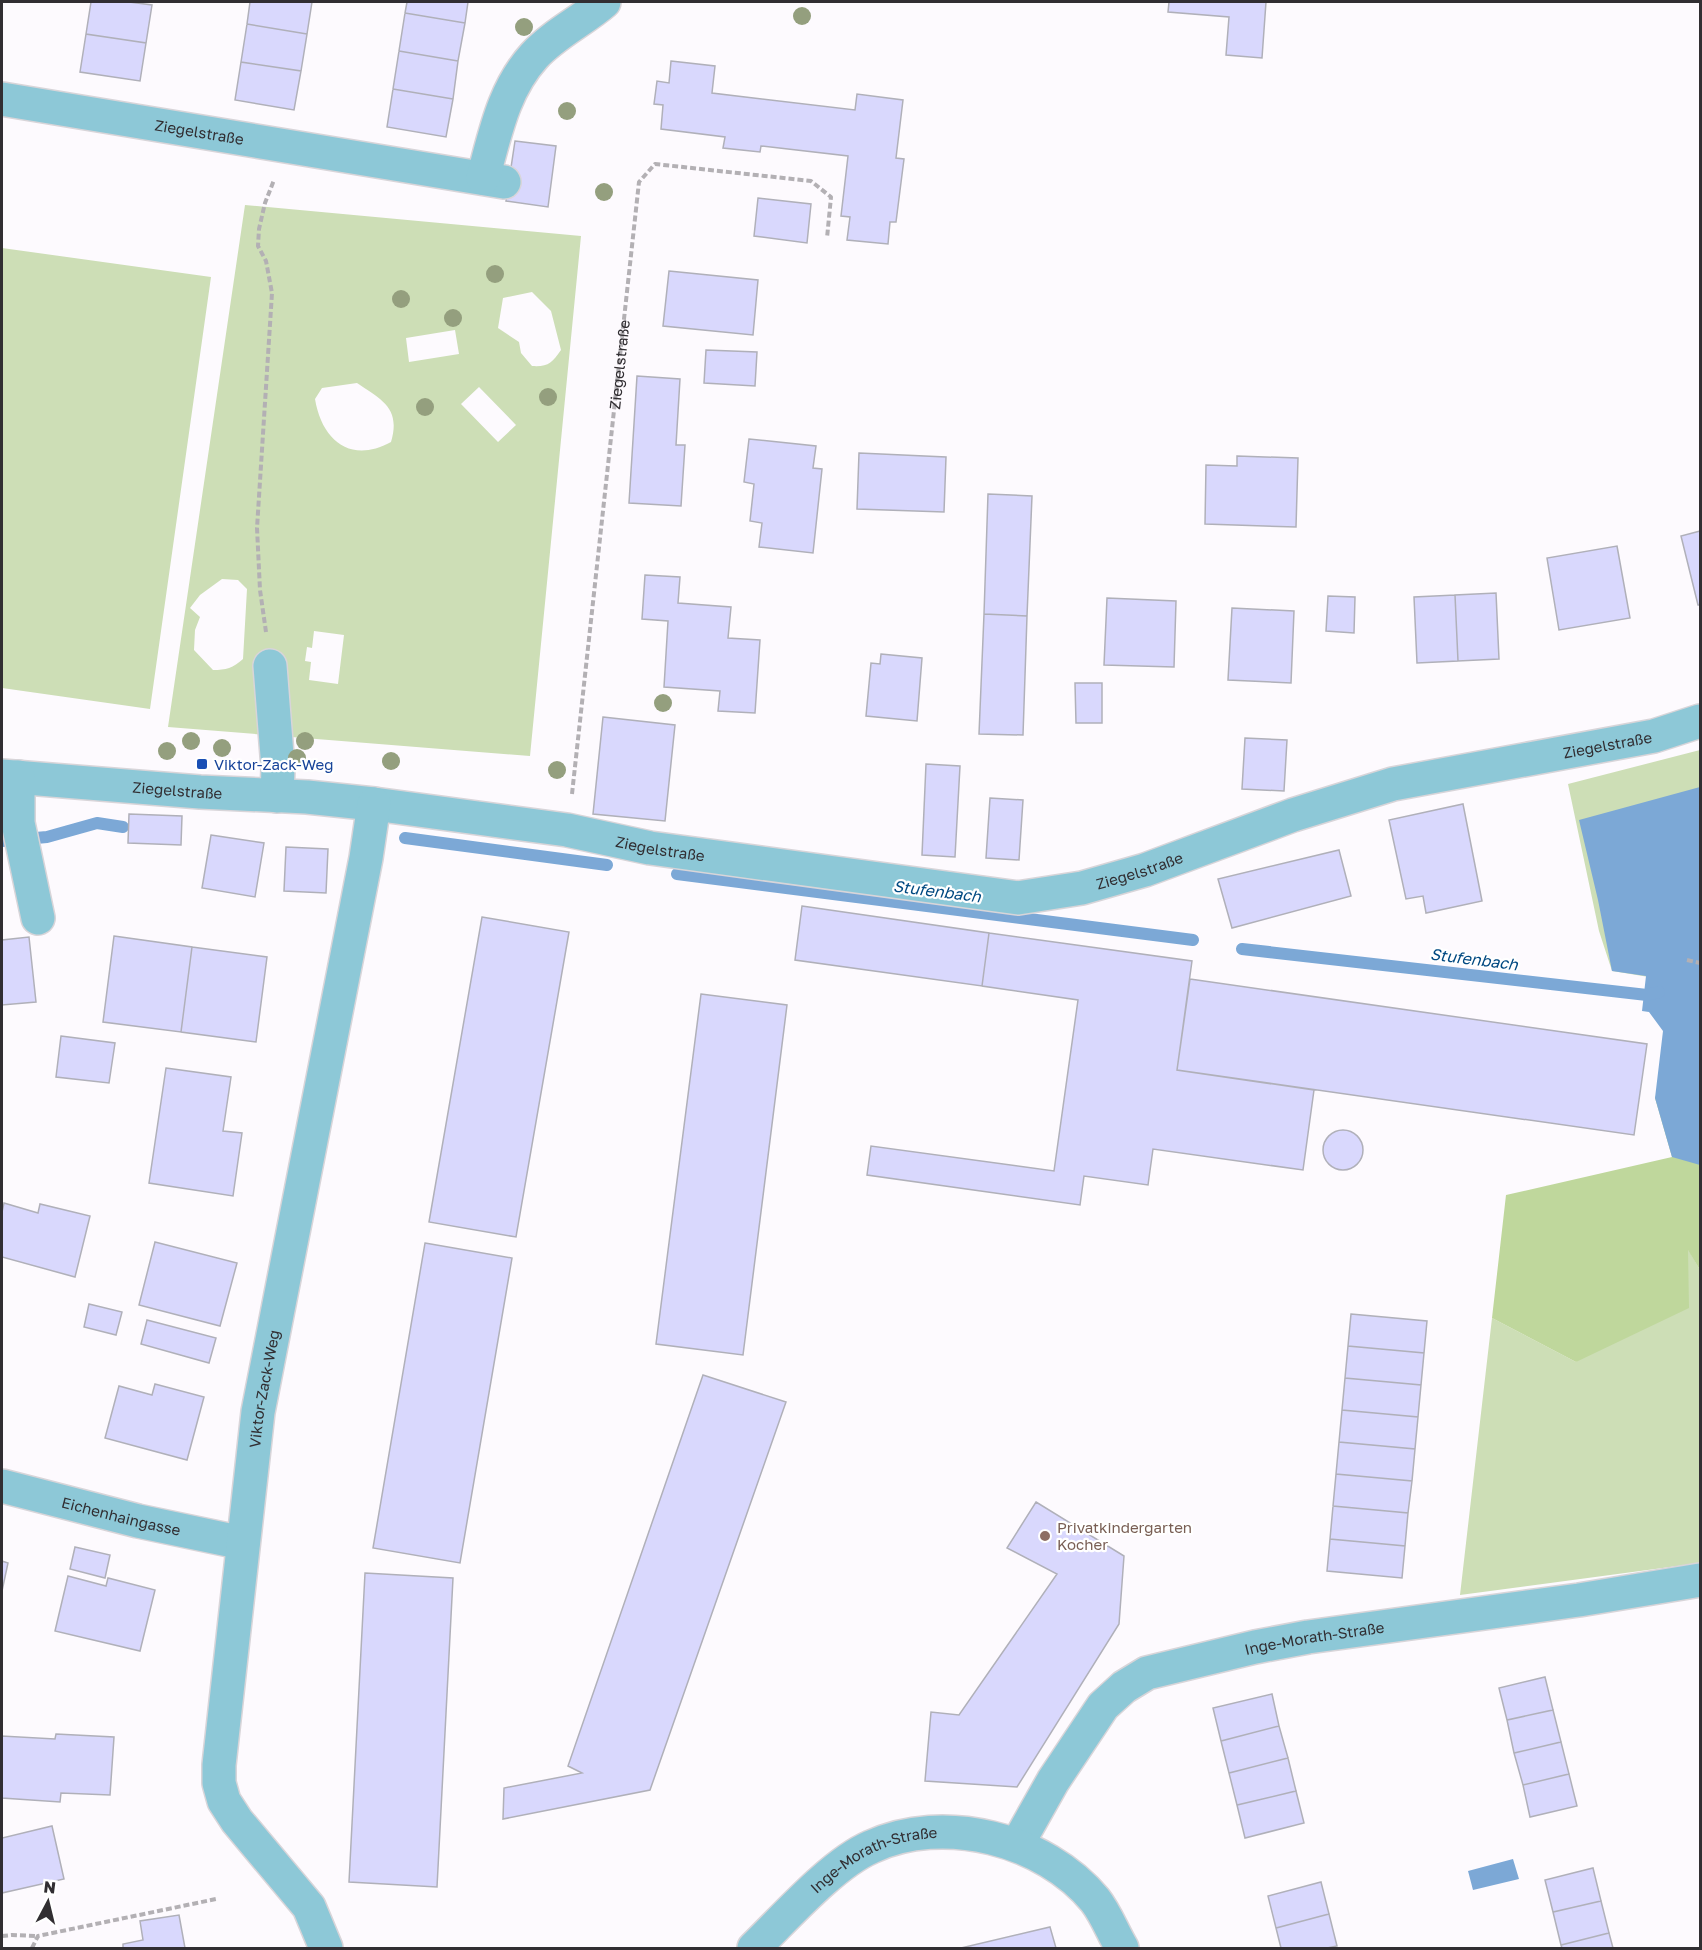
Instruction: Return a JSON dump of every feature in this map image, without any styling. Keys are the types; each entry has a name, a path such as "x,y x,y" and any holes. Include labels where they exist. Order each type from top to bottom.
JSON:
{"street":[{"name":"Ziegelstraße","path":"2,99 494,180 505,99 518,76 535,54 604,2"},
{"path":"270,666 278,768 277,796"},
{"name":"Ziegelstraße","path":"10,777 374,804 567,830 650,848 1018,898 1082,888 1145,870 1293,815 1393,784 1654,736 1701,721"},
{"path":"10,777 38,918"},
{"name":"Viktor-Zack-Weg","path":"326,1948 309,1907 237,1821 224,1800 219,1783 258,1412 366,858 374,804"},
{"name":"Eichenhaingasse","path":"2,1486 138,1521 243,1544"},
{"name":"Inge-Morath-Straße","path":"1017,1845 1053,1781 1103,1706 1124,1687 1147,1673 1255,1647 1308,1637 1579,1600 1701,1580"},
{"name":"Inge-Morath-Straße","path":"754,1948 837,1869 870,1847 899,1837 934,1831 988,1837 1017,1845 1063,1870 1096,1901 1122,1948"}],"path":[{"name":"Ziegelstraße","path":"567,830 639,182 656,164 811,181 831,196 827,238"},
{"path":"261,219 258,229 258,246 266,261 272,293 257,528 260,590 270,666"},
{"path":"1687,960 1701,963"},
{"path":"2,1936 38,1936 216,1899"},
{"path":"32,1948 38,1936"}],"green space":[{"path":"245,205 581,236 530,756 168,727","holes":["532,292 551,311 561,350 549,363 532,366 521,353 519,342 498,328 503,298","455,330 459,354 409,362 406,338","357,383 381,400 387,406 393,421 391,442 377,448 363,450 341,445 324,427 319,414 315,399 322,388","479,387 516,425 498,442 461,404","222,579 238,580 247,589 243,659 229,668 213,670 194,650 195,630 200,617 190,608 200,595","314,631 344,635 338,684 309,680 311,662 305,661 307,647 312,648"]},
{"path":"2,248 211,277 150,709 2,688"},
{"path":"1700,750 1700,978 1661,979 1612,971 1599,931 1568,784"},
{"path":"1700,981 1700,1270 1688,1250 1689,1308 1576,1362 1492,1318 1506,1195 1672,1157 1655,1098"},
{"path":"1688,1249 1700,1270 1700,1563 1460,1595 1492,1318 1576,1362"}],"water":[{"path":"1700,787 1700,1165 1672,1157 1655,1098 1663,1031 1649,1012 1642,1011 1646,976 1612,971 1579,820"},
{"path":"1513,1859 1519,1879 1473,1890 1468,1871"}],"building":[{"path":"91,2 129,2 152,5 146,43 86,34"},
{"path":"250,2 312,2 307,34 247,24"},
{"path":"407,2 468,2 465,23 405,13"},
{"path":"1169,2 1266,2 1262,58 1226,55 1229,17 1168,12"},
{"path":"405,13 465,23 458,61 399,51"},
{"path":"247,24 307,34 301,71 241,62"},
{"path":"86,34 146,43 140,81 80,72"},
{"path":"399,51 458,61 453,99 393,89"},
{"path":"671,61 715,66 712,93 855,110 857,94 903,100 896,158 904,159 896,222 890,222 888,244 847,240 850,217 841,216 848,156 761,146 760,152 723,148 725,137 661,129 663,105 654,104 657,81 669,83"},
{"path":"241,62 301,71 294,110 235,100"},
{"path":"393,89 453,99 446,137 387,127"},
{"path":"515,141 556,146 548,207 506,201"},
{"path":"758,198 811,204 807,243 754,236"},
{"path":"669,271 758,280 753,335 663,326"},
{"path":"706,350 757,352 755,386 704,383"},
{"path":"637,376 680,379 676,445 685,445 681,506 629,503"},
{"path":"749,439 816,446 813,468 822,469 813,553 759,547 762,523 750,521 754,484 744,482"},
{"path":"859,453 946,457 944,512 857,509"},
{"path":"1237,456 1298,458 1296,527 1205,524 1206,465 1237,466"},
{"path":"988,494 1032,496 1027,616 984,614"},
{"path":"1700,531 1700,605 1698,605 1681,536"},
{"path":"1617,546 1630,618 1559,630 1547,558"},
{"path":"645,575 680,577 678,603 731,607 728,638 760,640 755,713 718,711 720,691 664,687 668,621 642,619"},
{"path":"1496,593 1499,659 1458,661 1455,595"},
{"path":"1455,595 1458,661 1417,663 1414,597"},
{"path":"1328,596 1355,597 1354,633 1326,631"},
{"path":"1107,598 1176,601 1174,667 1104,665"},
{"path":"1232,608 1294,611 1291,683 1228,680"},
{"path":"984,614 1027,616 1023,735 979,734"},
{"path":"881,654 922,658 917,721 866,716 871,663 880,664"},
{"path":"1075,683 1102,683 1102,723 1076,723"},
{"path":"603,717 675,725 665,821 593,814"},
{"path":"1245,738 1287,740 1284,791 1242,789"},
{"path":"926,764 960,766 955,857 922,855"},
{"path":"990,798 1023,800 1019,860 986,858"},
{"path":"1463,804 1482,901 1426,913 1423,896 1406,899 1389,820"},
{"path":"129,814 182,816 181,845 128,843"},
{"path":"211,835 264,843 255,897 202,888"},
{"path":"286,847 328,849 326,893 284,891"},
{"path":"1339,850 1351,896 1232,928 1218,879"},
{"path":"802,906 989,933 982,986 795,960"},
{"path":"482,917 569,932 516,1237 429,1222"},
{"path":"989,933 1192,961 1177,1070 1314,1090 1303,1170 1153,1149 1148,1185 1084,1176 1080,1205 867,1175 871,1146 1054,1171 1078,1000 982,986"},
{"path":"114,936 192,947 181,1032 103,1022"},
{"path":"29,937 36,1002 2,1005 2,940"},
{"path":"192,947 267,957 256,1042 181,1032"},
{"path":"1190,979 1647,1044 1634,1135 1177,1070"},
{"path":"701,994 787,1005 743,1355 656,1344"},
{"path":"61,1036 115,1043 109,1083 56,1077"},
{"path":"166,1068 231,1077 223,1131 242,1133 233,1196 149,1183"},
{"path":"1343,1130 1357,1136 1363,1150 1357,1164 1343,1170 1329,1164 1323,1150 1329,1136"},
{"path":"4,1203 38,1213 40,1204 90,1216 75,1277 2,1257"},
{"path":"155,1242 237,1263 220,1326 139,1305"},
{"path":"425,1243 512,1258 460,1563 373,1548"},
{"path":"89,1304 122,1312 116,1335 84,1327"},
{"path":"1351,1314 1427,1321 1424,1353 1348,1346"},
{"path":"147,1320 216,1338 209,1363 141,1344"},
{"path":"1348,1346 1424,1353 1421,1385 1345,1378"},
{"path":"703,1375 786,1402 650,1790 503,1819 504,1788 582,1773 568,1766"},
{"path":"1345,1378 1421,1385 1418,1417 1342,1410"},
{"path":"155,1384 204,1397 187,1460 105,1438 119,1386 152,1395"},
{"path":"1342,1410 1418,1417 1415,1449 1339,1442"},
{"path":"1339,1442 1415,1449 1412,1481 1336,1474"},
{"path":"1336,1474 1412,1481 1408,1513 1333,1506"},
{"path":"1036,1502 1124,1556 1119,1624 1017,1787 925,1781 931,1712 959,1715 1057,1574 1007,1548"},
{"path":"1333,1506 1408,1513 1405,1546 1330,1539"},
{"path":"1330,1539 1405,1546 1402,1578 1327,1571"},
{"path":"75,1547 110,1555 105,1578 70,1569"},
{"path":"2,1561 8,1563 2,1591"},
{"path":"365,1573 453,1578 437,1887 349,1882"},
{"path":"68,1576 106,1586 108,1578 155,1590 140,1651 55,1631"},
{"path":"1545,1677 1553,1710 1507,1720 1499,1688"},
{"path":"1272,1694 1279,1726 1221,1741 1213,1708"},
{"path":"1553,1710 1561,1742 1514,1753 1507,1720"},
{"path":"1279,1726 1288,1758 1229,1773 1221,1741"},
{"path":"56,1734 114,1737 110,1795 61,1793 60,1802 2,1798 2,1736 55,1739"},
{"path":"1561,1742 1569,1774 1523,1785 1514,1753"},
{"path":"1288,1758 1296,1791 1237,1805 1229,1773"},
{"path":"1569,1774 1577,1806 1530,1817 1523,1785"},
{"path":"1296,1791 1304,1823 1245,1838 1237,1805"},
{"path":"52,1826 64,1879 2,1893 2,1838"},
{"path":"1593,1868 1601,1901 1553,1912 1545,1880"},
{"path":"1321,1882 1329,1914 1276,1928 1268,1896"},
{"path":"1601,1901 1609,1933 1561,1945 1553,1912"},
{"path":"1329,1914 1337,1946 1281,1948 1276,1928"},
{"path":"179,1915 185,1948 123,1948 123,1944 143,1940 140,1921"},
{"path":"1050,1927 1056,1948 961,1948"},
{"path":"1609,1933 1613,1948 1562,1948 1561,1945"}],"waterway":[{"name":"Stufenbach","path":"2,841 47,837 97,823 123,827"},
{"name":"Stufenbach","path":"405,838 607,865"},
{"name":"Stufenbach","path":"677,874 1193,940"},
{"name":"Stufenbach","path":"1242,949 1647,995 1659,992"}],"place":[{"name":"Viktor-Zack-Weg","path":"202,764"},
{"name":"Privatkindergarten Kocher","path":"1045,1536"}]}
